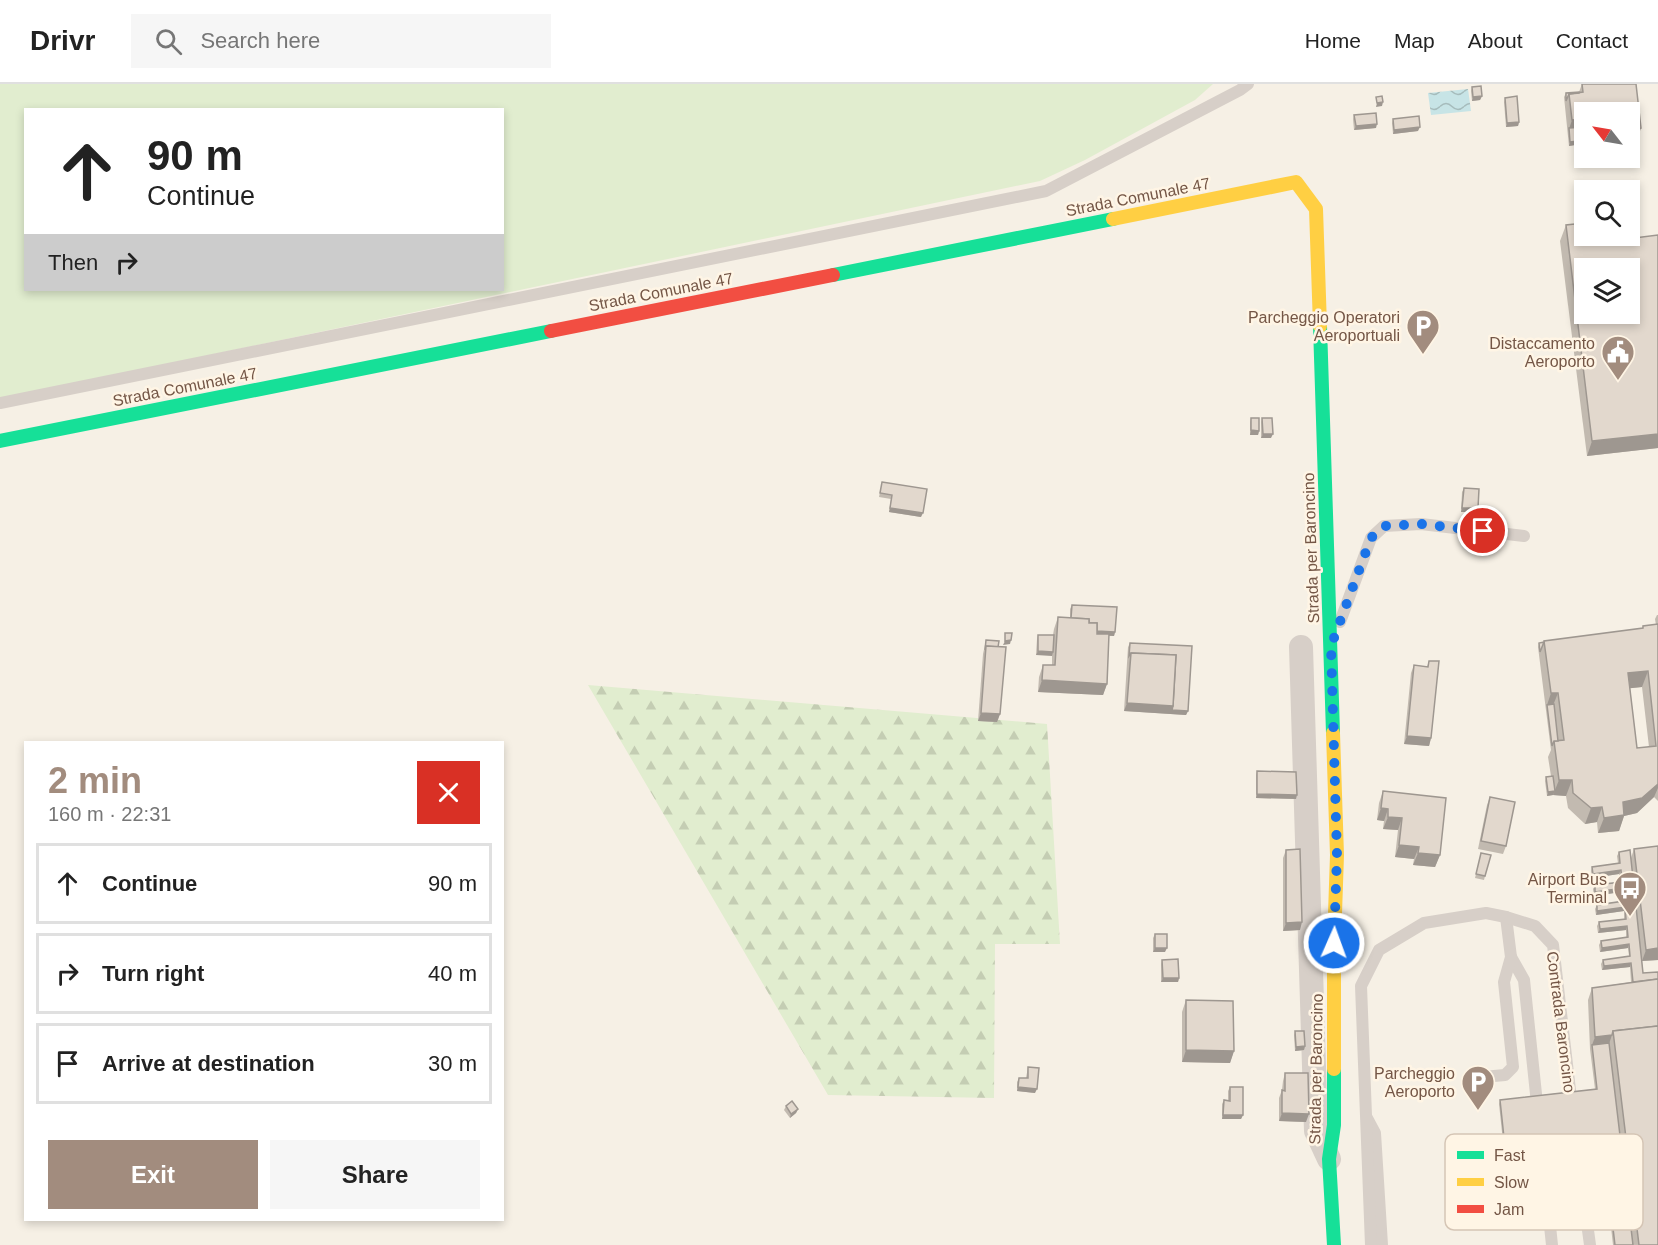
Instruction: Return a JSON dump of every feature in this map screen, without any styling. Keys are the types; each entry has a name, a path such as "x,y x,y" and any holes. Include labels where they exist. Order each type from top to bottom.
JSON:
{"street":[{"name":"Strada Comunale 47","path":"0,441 1296,182 1316,209"},
{"name":"Strada per Baroncino","path":"1316,209 1337,855 1334,943 1334,1125 1329,1159 1334,1245"},
{"path":"1301,647 1316,1131 1329,1159"}],"lane":[{"path":"0,403 1046,191 1248,84"},
{"path":"1331,646 1371,538 1384,526 1421,524 1524,536"},
{"name":"Contrada Baroncino","path":"1371,1245 1361,986 1378,950 1424,923 1486,913 1506,916 1535,926 1553,945 1575,1134"},
{"path":"1506,916 1511,957 1524,981 1540,1134"},
{"path":"1472,1078 1505,1075 1513,1067 1504,982 1511,957"},
{"name":"Contrada Baroncino","path":"1366,1117 1376,1133 1382,1245"},
{"path":"1550,1230 1552,1245"},
{"name":"Contrada Baroncino","path":"1588,1230 1590,1245"}],"green space":[{"path":"0,84 1213,84 1195,100 1085,160 1040,181 0,399"},
{"path":"588,685 1047,724 1060,944 995,944 994,1098 828,1095"}],"water":[{"path":"1468,89 1471,111 1431,115 1428,93"}],"building":[{"path":"1582,84 1636,84 1638,102 1574,102 1574,120 1572,120 1569,94 1583,92"},
{"path":"1481,86 1482,96 1473,97 1472,87"},
{"path":"1579,92 1569,94 1566,101 1566,93"},
{"path":"1382,96 1383,102 1377,103 1376,97"},
{"path":"1517,96 1519,122 1507,123 1505,98"},
{"path":"1376,113 1377,124 1356,126 1354,115"},
{"path":"1419,116 1420,127 1394,130 1393,119"},
{"path":"1569,128 1574,128 1574,141 1570,142"},
{"name":"Distaccamento Aeroporto","path":"1574,224 1574,246 1640,246 1640,237 1658,235 1658,434 1592,441 1578,324 1640,324 1640,258 1574,258 1574,291 1566,225"},
{"path":"1251,418 1259,418 1259,431 1251,430"},
{"path":"1262,418 1272,418 1273,434 1263,434"},
{"path":"882,482 927,489 923,513 890,508 892,495 880,493"},
{"path":"1464,488 1479,489 1478,508 1462,508"},
{"path":"1072,605 1117,607 1115,632 1097,631 1097,623 1089,623 1089,619 1071,618"},
{"path":"1058,617 1089,619 1089,623 1097,623 1097,634 1109,634 1107,684 1042,680 1043,665 1055,665"},
{"path":"1658,624 1658,784 1642,798 1623,802 1624,815 1604,818 1602,807 1591,808 1573,793 1572,780 1559,780 1554,741 1564,740 1558,693 1551,693 1544,641 1643,628 1643,626","holes":["1648,671 1656,746 1637,748 1628,673"]},
{"path":"1005,633 1012,633 1011,640 1005,641"},
{"path":"1038,635 1054,635 1053,652 1038,651"},
{"path":"986,640 999,641 998,647 986,646 985,650"},
{"path":"1544,642 1540,652 1539,643"},
{"path":"1130,643 1192,646 1188,711 1172,710 1176,655 1131,653 1129,656"},
{"path":"986,646 1006,647 1000,714 981,713"},
{"path":"1131,653 1176,655 1173,706 1127,703"},
{"path":"1429,661 1439,661 1431,738 1407,736 1414,665 1428,667"},
{"path":"1554,704 1558,741 1554,741 1552,746 1547,705"},
{"path":"1257,771 1296,772 1297,795 1257,794"},
{"path":"1553,776 1555,791 1548,792 1546,777"},
{"path":"1383,791 1446,798 1440,855 1418,853 1419,847 1399,845 1402,818 1388,817 1388,809 1381,808"},
{"path":"1490,797 1515,802 1506,846 1481,841"},
{"path":"1658,846 1658,948 1646,950 1634,849"},
{"path":"1300,849 1302,922 1286,923 1286,850"},
{"path":"1630,850 1643,973 1658,972 1658,979 1633,982 1631,963 1604,966 1603,960 1630,956 1629,944 1602,948 1601,941 1628,937 1627,926 1600,929 1599,922 1626,919 1625,907 1597,911 1597,905 1624,901 1623,888 1595,892 1595,885 1622,882 1621,870 1593,874 1592,867 1620,863 1619,852"},
{"path":"1481,853 1491,855 1485,876 1476,874"},
{"path":"1155,934 1167,934 1167,948 1155,948"},
{"path":"1178,959 1179,978 1163,978 1162,960"},
{"path":"1658,979 1658,1026 1613,1031 1612,1035 1595,1037 1592,988"},
{"path":"1186,1000 1233,1001 1234,1051 1186,1050"},
{"path":"1658,1026 1658,1245 1639,1245 1637,1230 1643,1230 1643,1134 1626,1134 1613,1031"},
{"path":"1295,1031 1304,1031 1305,1046 1296,1047"},
{"path":"1609,1043 1620,1134 1504,1134 1500,1100 1597,1089 1592,1045"},
{"path":"1028,1067 1039,1068 1037,1089 1018,1087 1019,1078 1028,1078"},
{"path":"1285,1073 1308,1073 1309,1114 1282,1113"},
{"path":"1230,1087 1243,1087 1243,1115 1223,1115 1224,1100 1230,1101"},
{"path":"792,1101 798,1109 791,1114 786,1106"},
{"path":"1613,1230 1631,1230 1633,1245 1615,1245"}],"traffic: fast":[{"path":"833,275 1113,219"},
{"path":"1320,326 1333,733"},
{"path":"0,441 551,331"},
{"path":"1334,1069 1334,1125 1329,1159 1334,1245"}],"traffic: slow":[{"path":"1113,219 1296,182 1316,209 1320,326"},
{"path":"1333,733 1337,855 1334,1069"}],"traffic: jam":[{"path":"551,331 833,275"}],"place":[{"name":"Parcheggio Operatori Aeroportuali","path":"1423,355"},
{"name":"Distaccamento Aeroporto","path":"1618,381"},
{"name":"Airport Bus Terminal","path":"1630,917"},
{"name":"Parcheggio Aeroporto","path":"1478,1111"}],"route":[{"path":"1334,943 1337,855 1331,646 1371,538 1384,526 1421,524 1483,531"}]}
